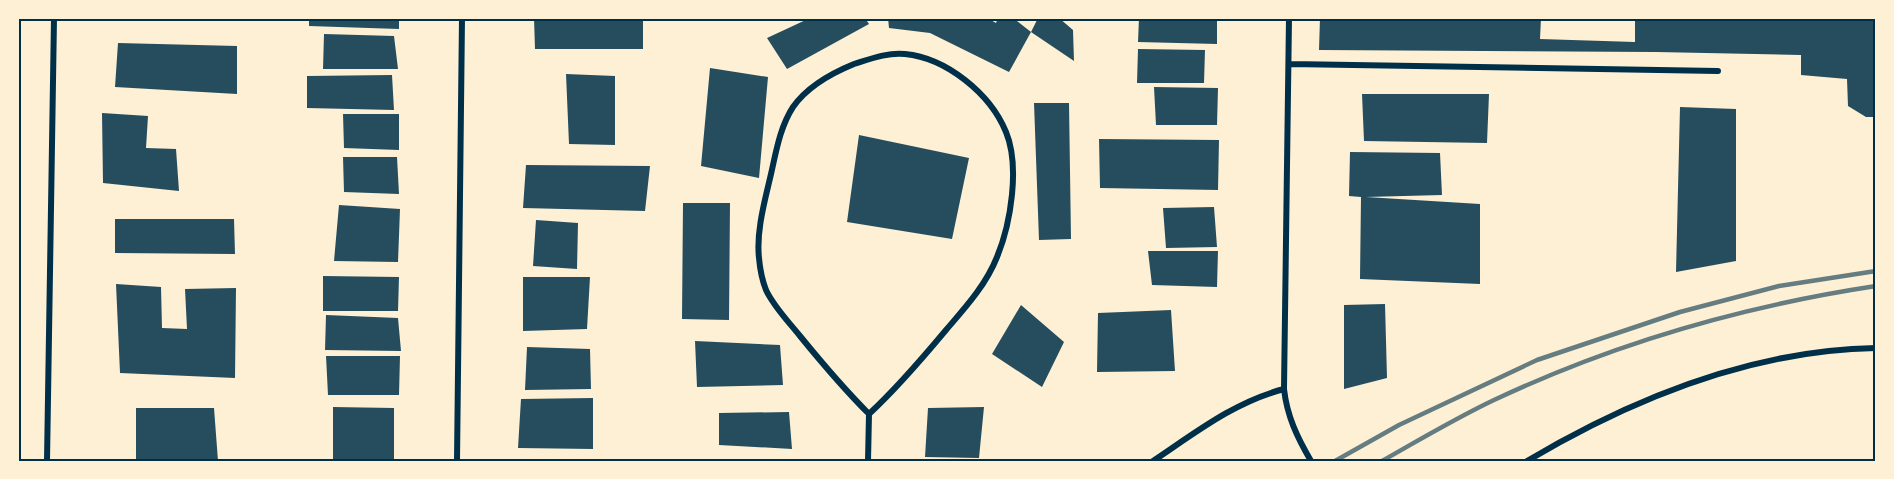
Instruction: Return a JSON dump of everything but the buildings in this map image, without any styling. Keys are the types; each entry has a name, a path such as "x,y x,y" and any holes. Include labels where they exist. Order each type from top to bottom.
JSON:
{"street":[{"path":"47,461 54,18"},
{"path":"457,461 462,18"},
{"path":"1289,18 1284,389 1289,416 1300,443 1311,461"},
{"path":"868,461 869,414 839,383 774,304 761,274 758,256 759,239 777,145 785,121 794,105 815,85 835,72 885,55 904,54 925,58 950,71 974,87 992,108 1006,132 1012,156 1013,188 1006,227 997,257 983,284 901,384 869,414"},
{"path":"1290,64 1345,63 1718,71"},
{"path":"1527,461 1615,413 1728,370 1785,356 1848,348 1876,348"},
{"path":"1153,461 1229,410 1261,395 1284,389"}],"railway":[{"path":"1335,461 1399,425 1537,360 1680,312 1779,286 1876,271"},
{"path":"1382,461 1494,400 1633,344 1778,304 1876,286"}]}
